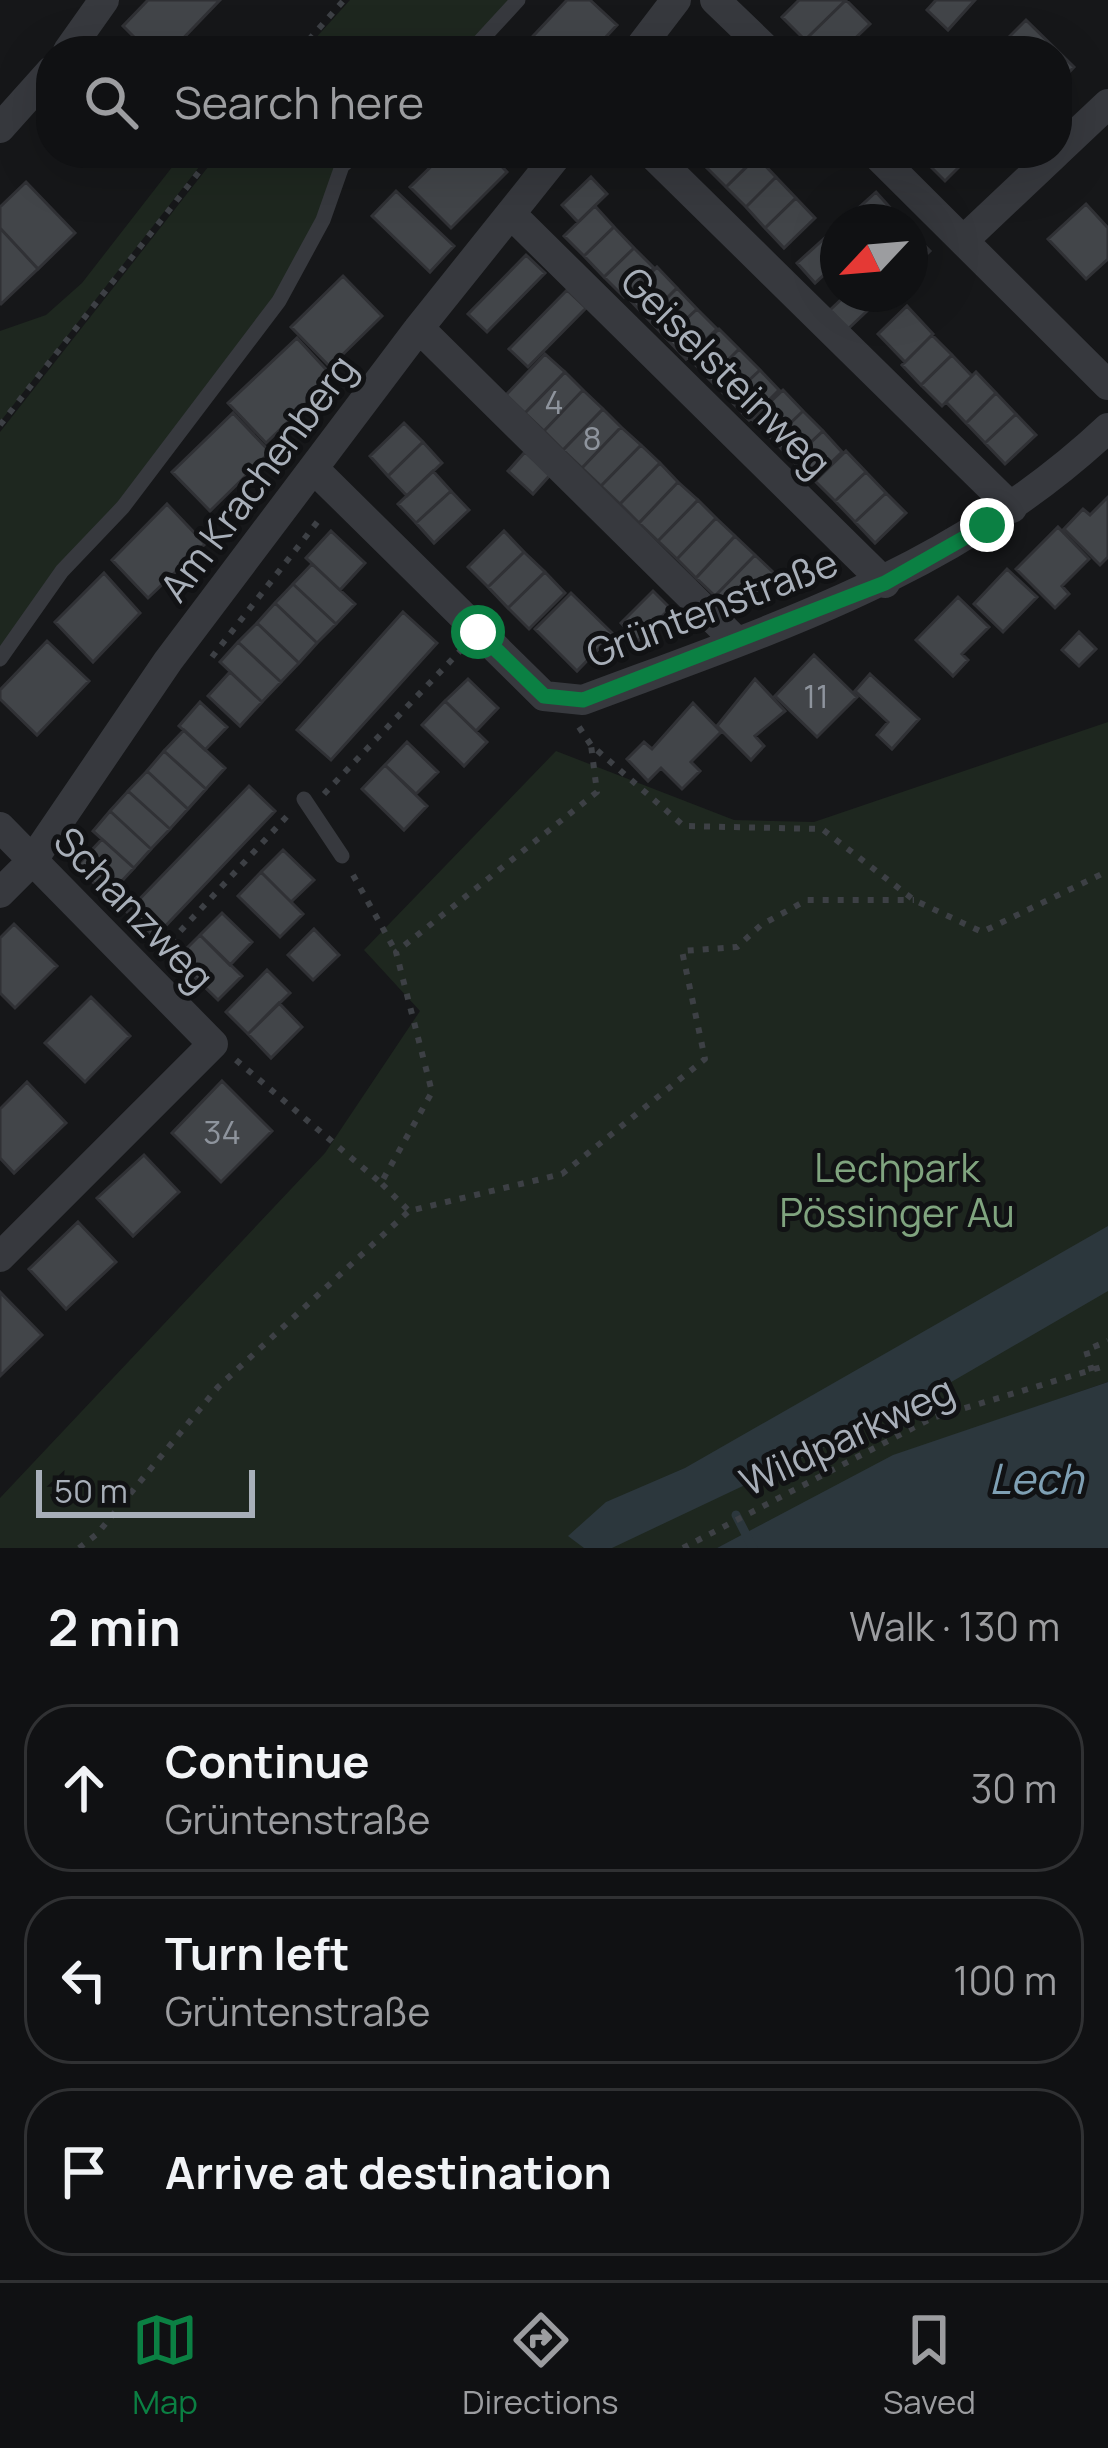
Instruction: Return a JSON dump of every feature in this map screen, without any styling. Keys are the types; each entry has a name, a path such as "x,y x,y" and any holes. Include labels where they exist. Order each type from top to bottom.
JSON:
{"street":[{"path":"79,36 104,0"},
{"path":"648,36 676,0"},
{"path":"715,0 752,36"},
{"path":"0,128 36,87"},
{"path":"1072,139 1108,104"},
{"name":"Am Krachenberg","path":"0,893 32,861 168,661 419,328 549,168"},
{"path":"666,168 1012,508"},
{"path":"891,168 1108,385"},
{"path":"965,239 1041,168"},
{"name":"Geiselsteinweg","path":"513,216 885,583"},
{"path":"419,328 737,642"},
{"name":"Grüntenstraße","path":"315,470 544,696 583,700 885,583 1012,508 1108,428"},
{"name":"Schanzweg","path":"0,827 213,1044"},
{"path":"0,1257 213,1044"}],"lane":[{"path":"484,36 518,0"},
{"path":"0,658 62,571 123,507 279,301 323,220 342,168"},
{"path":"304,799 342,856"}],"path":[{"path":"312,36 344,0"},
{"path":"0,425 202,168"},
{"path":"326,792 478,632"},
{"path":"563,701 591,745 683,826 822,829 914,900 982,932 1108,871"},
{"path":"396,952 484,887 597,792 591,745"},
{"path":"167,945 304,799"},
{"path":"342,856 396,952 432,1092 381,1183"},
{"path":"79,1548 97,1534 218,1387 409,1211 562,1174 705,1059 682,951 737,947 760,925 807,900 914,900"},
{"path":"213,1044 409,1211"},
{"path":"1092,1371 1086,1350 1108,1341"},
{"name":"Wildparkweg","path":"683,1548 932,1418 1108,1365"}],"green space":[{"path":"350,0 512,0 479,36 318,36"},
{"path":"171,168 198,168 0,422 0,331 46,315 82,283"},
{"path":"207,168 346,168 275,301 183,425 0,652 0,432"},
{"name":"Lechpark Pössinger Au","path":"1108,722 1108,1382 978,1427 717,1548 0,1548 0,1498 325,1153 420,1011 364,950 556,751 734,820 814,822"}],"water":[{"path":"1108,1226 1108,1291 903,1410 612,1548 584,1548 568,1536 606,1502 685,1468"},
{"name":"Lech","path":"1108,1382 1108,1548 717,1548 893,1455"}],"building":[{"path":"148,0 220,0 185,36 133,36 123,26"},
{"path":"567,0 590,0 617,25 607,36 533,36"},
{"path":"799,0 846,0 809,36 801,36 782,17"},
{"path":"846,0 870,24 858,36 809,36"},
{"path":"936,0 975,0 948,30 927,10"},
{"path":"1026,20 1042,36 1010,36"},
{"path":"430,168 503,168 507,172 451,228 410,187"},
{"path":"707,168 745,168 726,187"},
{"path":"746,168 767,168 776,177 746,207 726,187"},
{"path":"932,168 958,168 945,181"},
{"path":"591,177 607,194 578,222 562,205"},
{"path":"776,177 796,198 765,228 746,207"},
{"path":"26,182 75,233 38,269 0,228 0,207"},
{"path":"396,191 454,246 430,272 372,216"},
{"path":"876,192 887,204 863,204"},
{"path":"796,198 815,218 784,248 765,228"},
{"path":"1086,204 1108,228 1108,259 1086,279 1048,239"},
{"path":"595,206 614,227 584,256 564,236"},
{"path":"614,227 634,248 604,277 584,256"},
{"path":"0,228 38,269 1,304 0,303"},
{"path":"820,242 820,278 815,283 797,263"},
{"path":"634,248 654,268 624,297 604,277"},
{"path":"526,255 545,273 487,332 468,314"},
{"path":"657,267 677,288 647,318 627,297"},
{"path":"343,276 382,316 330,367 291,327"},
{"path":"677,288 697,309 666,338 647,318"},
{"path":"567,290 586,308 528,367 509,349"},
{"path":"697,309 717,329 686,359 666,338"},
{"path":"832,312 866,312 848,329"},
{"path":"901,312 913,312 933,334 905,362 878,334"},
{"path":"719,329 739,349 709,379 689,358"},
{"path":"932,335 952,355 921,385 902,365"},
{"path":"297,338 334,378 266,443 228,403"},
{"path":"739,349 760,370 729,399 709,379"},
{"path":"545,354 565,372 525,413 506,395"},
{"path":"952,355 972,376 942,406 921,385"},
{"path":"760,370 779,390 749,420 729,399"},
{"path":"565,372 583,390 544,431 525,413"},
{"path":"976,372 996,393 966,423 946,402"},
{"path":"583,390 603,409 563,450 544,431"},
{"path":"783,390 803,411 773,440 752,419"},
{"path":"996,393 1016,414 985,443 966,423"},
{"path":"603,409 621,427 582,468 563,450"},
{"path":"803,411 823,431 792,460 773,440"},
{"path":"233,413 270,452 210,511 172,472"},
{"path":"1016,414 1036,435 1005,464 985,443"},
{"path":"404,423 423,442 388,476 370,456"},
{"path":"621,427 641,445 601,486 582,468"},
{"path":"823,431 842,452 812,481 792,460"},
{"path":"423,442 442,463 407,496 388,476"},
{"path":"641,445 660,463 620,504 601,486"},
{"path":"846,451 866,472 835,501 815,481"},
{"path":"525,452 550,475 533,494 508,471"},
{"path":"660,463 678,482 639,523 620,504"},
{"path":"433,471 451,491 416,523 398,504"},
{"path":"866,472 886,493 855,522 835,501"},
{"path":"678,482 698,500 658,541 639,523"},
{"path":"451,491 469,510 434,543 416,523"},
{"path":"886,493 906,513 875,543 855,522"},
{"path":"1108,497 1108,557 1100,565 1064,529 1083,509 1090,515"},
{"path":"698,500 716,518 677,559 658,541"},
{"path":"167,504 205,544 148,598 112,560"},
{"path":"716,518 735,536 696,578 677,559"},
{"path":"1058,527 1089,559 1062,586 1069,594 1055,608 1016,569"},
{"path":"331,531 365,563 340,590 306,558"},
{"path":"504,531 524,552 488,587 468,567"},
{"path":"735,536 755,555 715,596 696,578"},
{"path":"524,552 545,572 508,608 488,587"},
{"path":"755,555 774,573 734,614 715,596"},
{"path":"312,564 355,604 336,624 293,584"},
{"path":"1007,569 1037,597 1003,632 974,604"},
{"path":"545,572 565,593 529,629 508,608"},
{"path":"104,573 140,613 93,662 55,622"},
{"path":"293,584 336,624 317,643 275,603"},
{"path":"653,591 670,608 638,641 621,623"},
{"path":"571,593 613,634 577,671 535,629"},
{"path":"958,597 989,627 962,654 968,660 953,676 916,640"},
{"path":"275,603 317,643 299,663 257,623"},
{"path":"403,612 437,643 331,760 297,730"},
{"path":"257,623 299,663 281,682 238,642"},
{"path":"1079,632 1096,649 1079,666 1062,650"},
{"path":"47,641 89,681 37,735 0,699 0,690"},
{"path":"238,642 281,682 262,702 220,662"},
{"path":"814,655 857,697 817,737 775,696"},
{"path":"230,672 262,702 240,726 208,696"},
{"path":"870,674 919,719 892,749 877,735 888,722 855,691"},
{"path":"468,679 498,708 476,731 445,701"},
{"path":"755,679 785,711 755,736 764,746 751,760 717,726"},
{"path":"445,701 487,742 464,766 422,725"},
{"path":"200,702 227,727 205,750 179,726"},
{"path":"693,703 721,732 691,762 700,771 682,789 661,768 648,781 627,759 644,742 652,749"},
{"path":"184,730 225,768 206,789 164,751"},
{"path":"407,742 438,772 416,794 385,765"},
{"path":"164,751 206,789 188,809 147,771"},
{"path":"385,765 427,806 404,830 362,789"},
{"path":"147,771 188,809 170,829 128,791"},
{"path":"249,786 275,811 154,938 127,912"},
{"path":"128,791 170,829 151,849 110,811"},
{"path":"110,811 151,849 134,868 93,831"},
{"path":"102,839 134,868 108,896 76,867"},
{"path":"283,850 314,880 291,902 261,872"},
{"path":"261,872 303,914 280,937 238,896"},
{"path":"222,913 252,942 230,965 200,935"},
{"path":"14,924 57,966 15,1008 0,993 0,938"},
{"path":"314,929 339,955 313,980 288,955"},
{"path":"200,935 242,976 218,1000 176,959"},
{"path":"267,970 290,993 248,1034 226,1012"},
{"path":"91,997 130,1036 85,1082 45,1043"},
{"path":"279,1003 302,1027 271,1058 248,1034"},
{"path":"222,1081 272,1131 221,1182 172,1133"},
{"path":"27,1082 66,1123 14,1173 0,1158 0,1109"},
{"path":"144,1155 179,1192 133,1236 97,1198"},
{"path":"78,1222 116,1262 66,1309 29,1269"},
{"path":"0,1292 42,1335 0,1376"}],"waterway":[{"path":"736,1515 753,1548"}],"route":[{"path":"478,632 544,696 583,700 885,583 987,525"}]}
